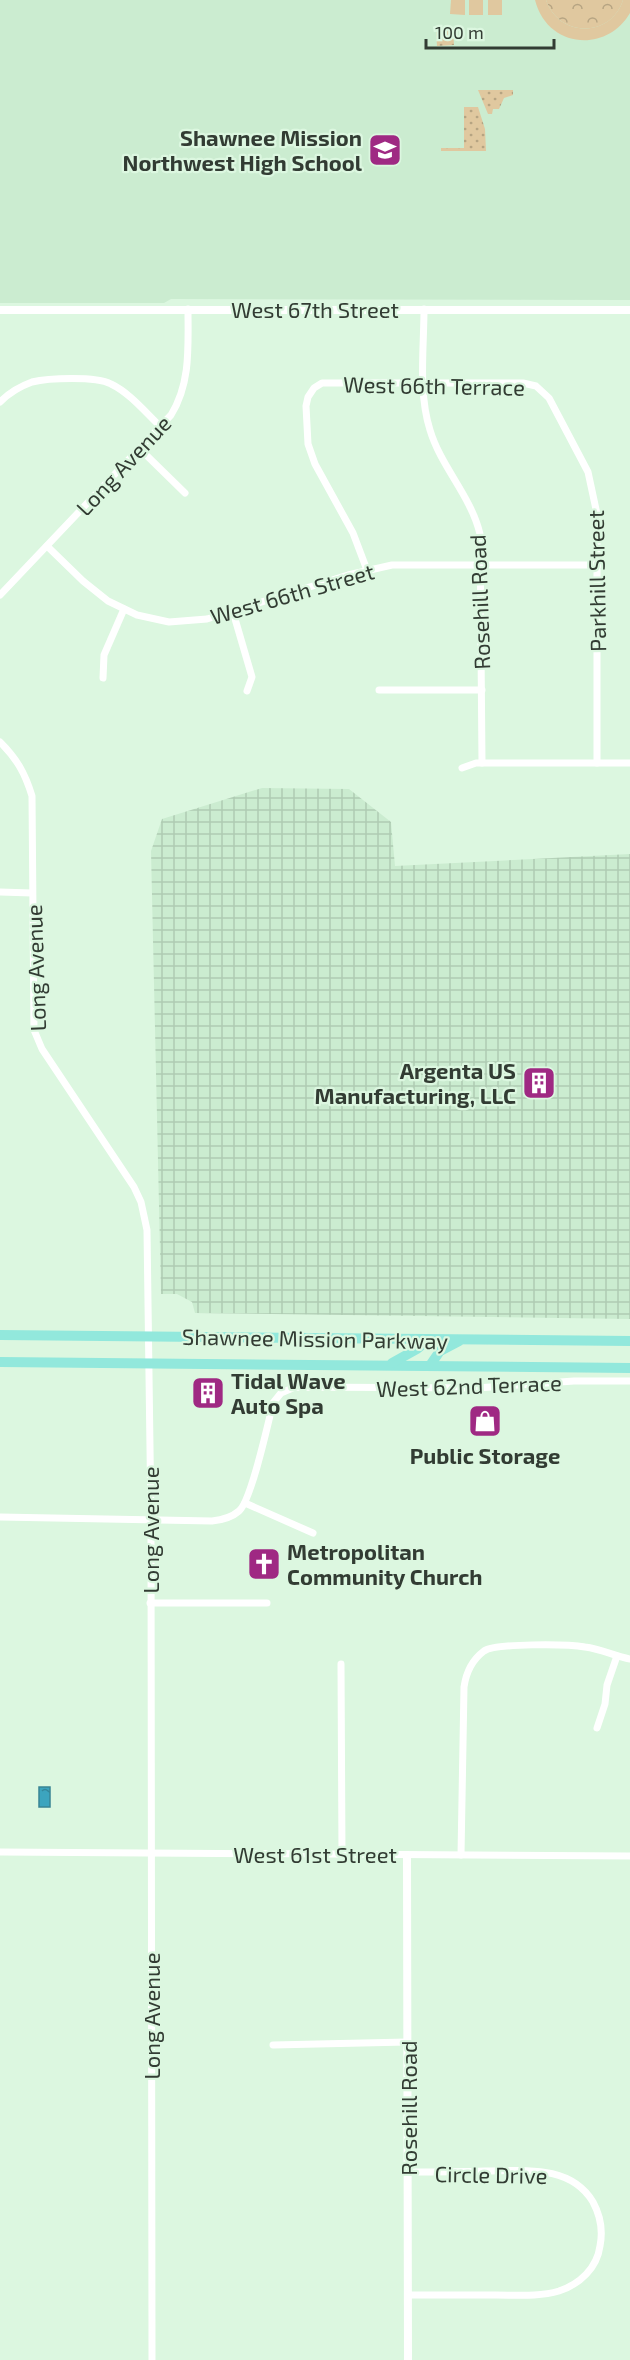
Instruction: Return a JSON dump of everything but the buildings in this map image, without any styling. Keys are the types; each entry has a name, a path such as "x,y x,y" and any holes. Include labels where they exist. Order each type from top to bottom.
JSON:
{"highway":[{"name":"Shawnee Mission Parkway","path":"0,1335 630,1341"},
{"path":"389,1364 410,1354 429,1339"},
{"path":"431,1364 440,1351 462,1340"},
{"name":"Shawnee Mission Parkway","path":"0,1362 431,1364 630,1368"}],"street":[{"name":"Long Avenue","path":"0,595 140,449 176,406 187,375 188,309"},
{"name":"Rosehill Road","path":"424,309 425,411 430,430 475,517 480,534 482,763"},
{"name":"West 67th Street","path":"0,310 630,310"},
{"path":"0,402 32,382 97,380 108,382 119,388 160,427"},
{"name":"West 66th Terrace","path":"367,570 352,533 310,452 306,429 308,397 314,388 322,383 526,383 536,386 549,398 555,409"},
{"name":"Parkhill Street","path":"555,409 585,466 594,493 597,514 597,763"},
{"path":"140,449 185,493"},
{"name":"West 66th Street","path":"47,546 100,596 124,609 152,619 169,622 207,619 367,570 392,565 598,565"},
{"path":"103,678 104,655 124,609"},
{"path":"232,612 252,677 247,691"},
{"path":"379,690 482,690"},
{"name":"Long Avenue","path":"0,742 26,774 32,796 34,1030 38,1042 128,1177 141,1202 147,1230 151,1520 152,2360"},
{"path":"462,768 482,763 630,763"},
{"path":"0,892 32,893"},
{"name":"West 62nd Terrace","path":"245,1503 252,1487 273,1403 281,1393 295,1388 477,1388 574,1381 630,1381"},
{"path":"0,1517 221,1520 240,1510 245,1503 313,1533"},
{"path":"150,1603 267,1604"},
{"path":"461,1855 464,1687 466,1672 476,1658 485,1650 500,1646 583,1646 630,1659"},
{"path":"597,1728 605,1704 607,1685 617,1656"},
{"path":"341,1664 342,1855"},
{"name":"West 61st Street","path":"0,1852 630,1856"},
{"name":"Rosehill Road","path":"407,1855 408,2360"},
{"path":"273,2044 407,2042"},
{"name":"Circle Drive","path":"408,2172 528,2171 561,2176 580,2187 589,2196 596,2208 601,2236 596,2261 588,2272 573,2285 558,2291 531,2295 409,2295"}],"shaded area":[{"name":"Shawnee Mission Northwest High School","path":"0,0 630,0 630,300 171,299 164,303 0,303"},
{"path":"262,788 349,789 391,822 395,866 630,854 630,1319 195,1313 192,1302 177,1294 161,1294 151,851 162,819"}],"green space":[{"path":"451,0 465,0 465,15 450,14"},
{"path":"469,0 483,0 483,15 469,15"},
{"path":"488,0 502,0 502,15 488,15"},
{"path":"535,0 546,0 562,21 573,27 597,27 617,12 623,0 630,0 630,13 620,26 607,35 593,40 578,40 564,36 552,28 542,16"},
{"path":"546,0 623,0 617,12 608,21 597,27 585,28 573,27 562,21"},
{"path":"438,29 453,30 454,45 437,46 436,31"},
{"path":"478,90 513,90 513,95 504,98 499,109 493,109 492,114 488,114"},
{"path":"464,107 478,107 485,129 486,151 441,151 441,148 464,148"}],"water":[{"path":"39,1787 50,1787 50,1807 39,1807"}],"place":[{"name":"Shawnee Mission Northwest High School","path":"385,150"},
{"name":"Argenta US Manufacturing, LLC","path":"539,1083"},
{"name":"Tidal Wave Auto Spa","path":"208,1393"},
{"name":"Public Storage","path":"485,1421"},
{"name":"Metropolitan Community Church","path":"264,1564"}]}
